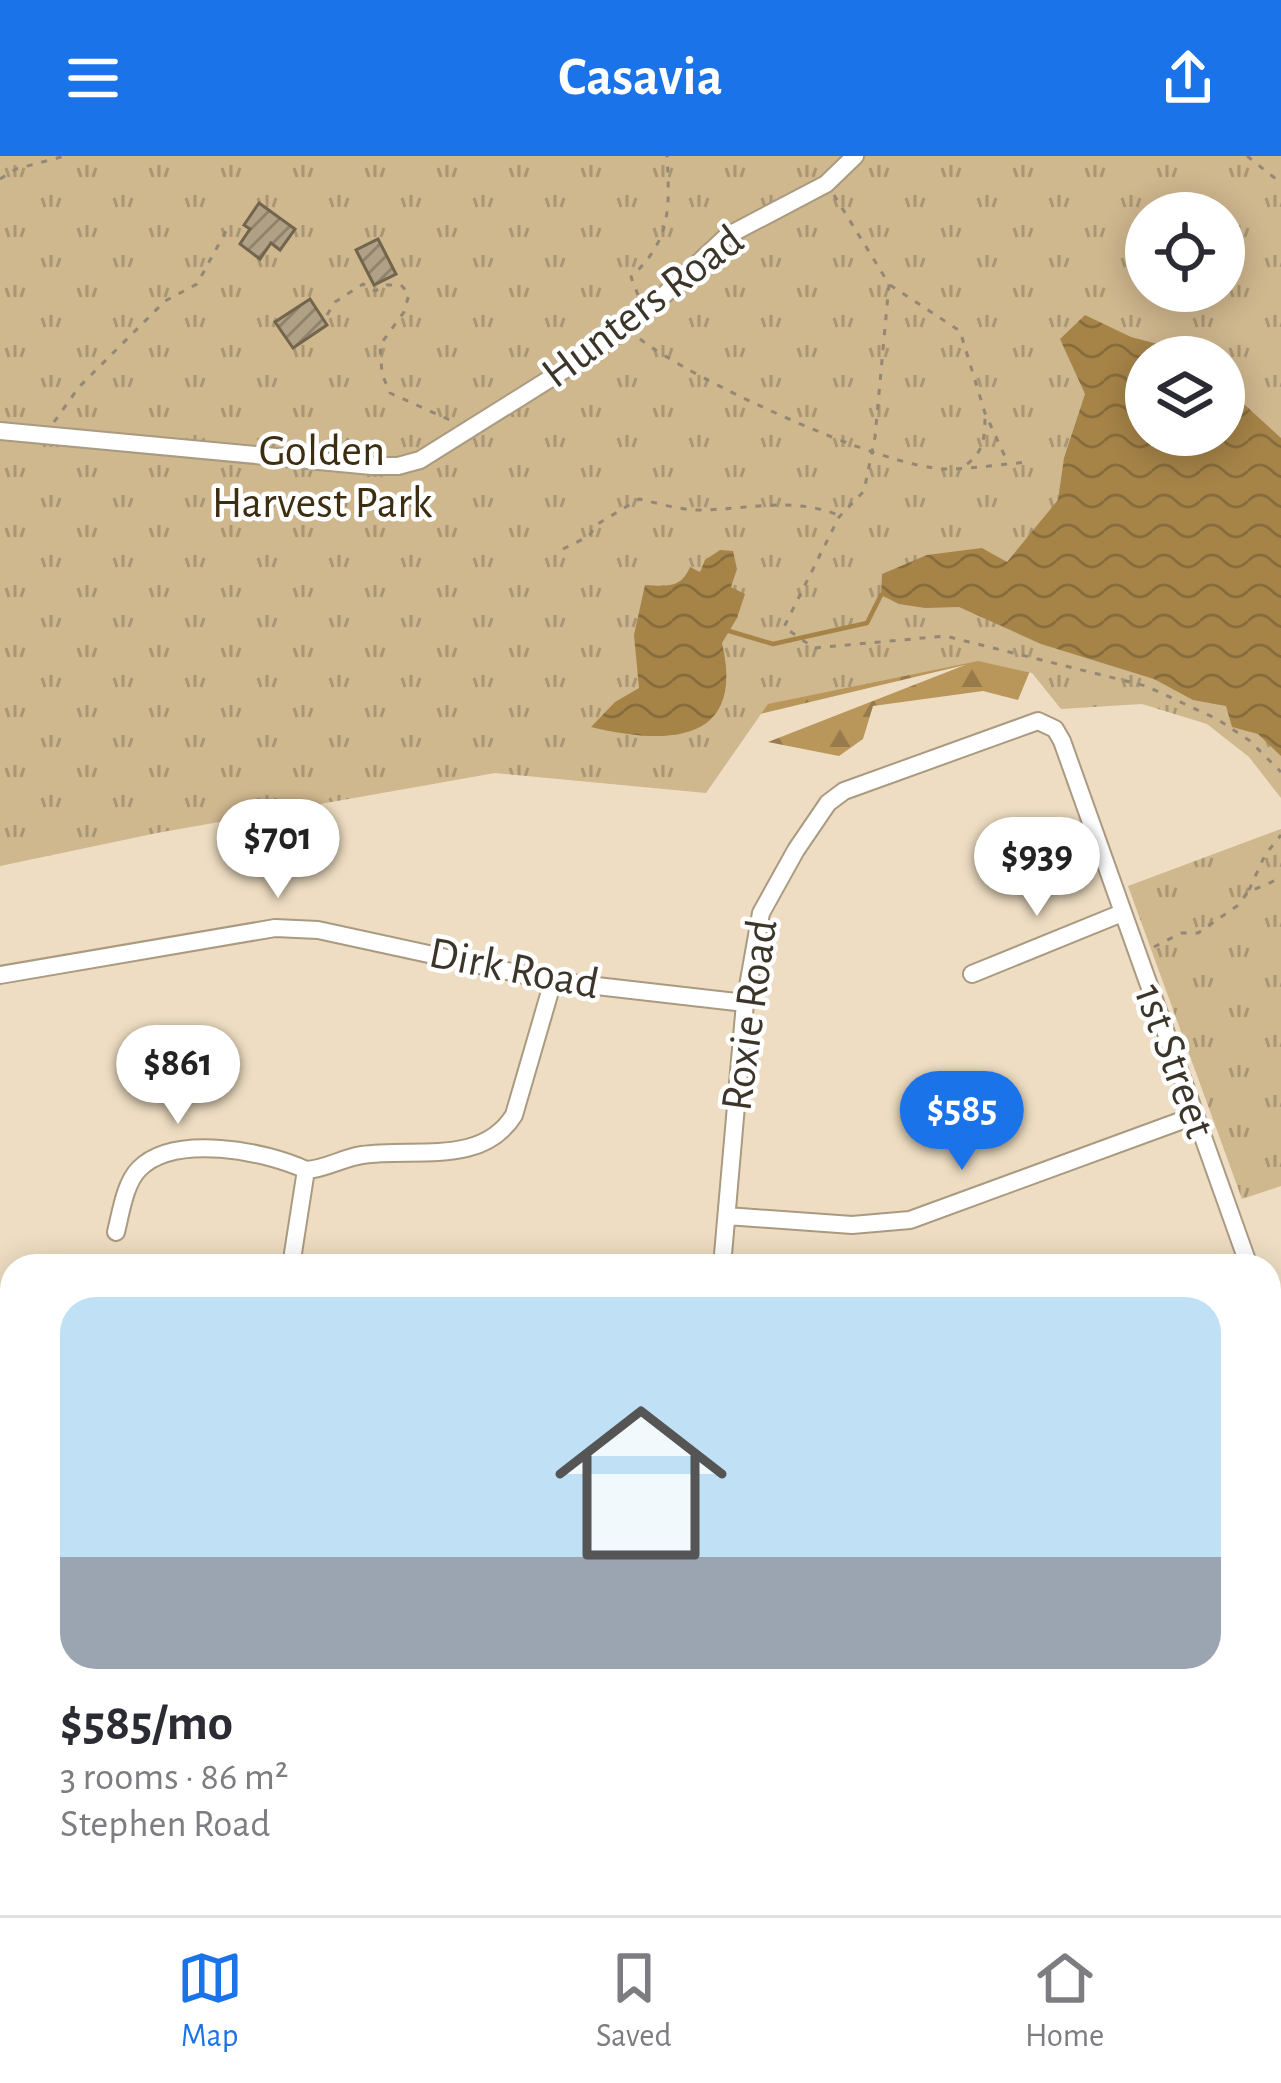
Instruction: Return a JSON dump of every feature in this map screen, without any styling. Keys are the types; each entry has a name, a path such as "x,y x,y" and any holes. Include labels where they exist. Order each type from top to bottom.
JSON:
{"street":[{"name":"Hunters Road","path":"0,431 398,466 431,454 580,361 647,311 728,236 826,184 855,156"},
{"name":"Roxie Road","path":"723,1254 745,1003 760,913 768,894 829,803 844,790 993,734 1038,721 1048,724"},
{"name":"1st Street","path":"1048,724 1063,741 1245,1254"},
{"path":"972,974 1122,914"},
{"name":"Dirk Road","path":"0,975 275,928 318,930 553,981 745,1003"},
{"path":"116,1232 132,1178 154,1159 239,1149 280,1158 306,1170 365,1154 474,1148 496,1137 514,1115 553,981"},
{"path":"727,1216 852,1225 910,1220 1194,1116"},
{"path":"293,1254 306,1170"}],"path":[{"path":"0,179 16,169 65,156"},
{"path":"647,311 631,277 646,263 667,228 667,156"},
{"path":"1247,156 1281,183"},
{"path":"826,184 889,284 960,331 985,413 1008,463"},
{"path":"44,436 79,387 165,301 196,284 226,231"},
{"path":"327,315 335,302 363,284 375,291 387,284 401,285 409,294 404,312 380,345 382,374 390,393 425,412 471,427"},
{"path":"889,284 864,491 839,517 784,627 814,648 945,636 1146,686 1216,718 1250,741 1281,772"},
{"path":"626,327 667,356 746,399 872,451 943,469 1029,462"},
{"path":"962,467 978,456 985,436 985,413"},
{"path":"563,549 639,499 691,510 808,505 839,517"},
{"path":"1135,951 1181,933 1198,933 1237,906 1264,855 1281,835"},
{"path":"1248,892 1281,878"}],"green space":[{"name":"Golden Harvest Park","path":"0,156 1281,156 1281,798 1249,757 1207,724 1142,704 1061,709 1032,673 978,661 768,704 706,793 495,773 0,866"},
{"path":"1041,644 1018,700 983,691 873,706 863,739 839,756 768,742 965,665 701,728 721,710"},
{"path":"1281,829 1281,1186 1242,1199 1128,886"}],"water":[{"path":"1085,315 1129,336 1125,336 1125,456 1245,456 1245,405 1281,438 1281,756 1258,734 1232,727 1226,706 1193,700 1154,679 1041,644 959,607 899,604 881,595 882,574 927,555 982,548 1007,562 1058,500 1064,458 1085,394 1060,339"},
{"path":"720,550 733,551 737,569 731,587 745,594 722,643 726,677 722,702 711,719 694,730 672,735 591,727 615,702 639,688 634,635 645,585 677,583 690,567 700,572 705,560"}],"building":[{"path":"259,203 295,229 280,250 271,243 260,259 240,244 250,229 244,225"},
{"path":"378,239 396,274 374,285 356,250"},
{"path":"310,299 327,325 293,348 275,322"}],"waterway":[{"path":"729,631 773,644 867,623 881,595"}]}
